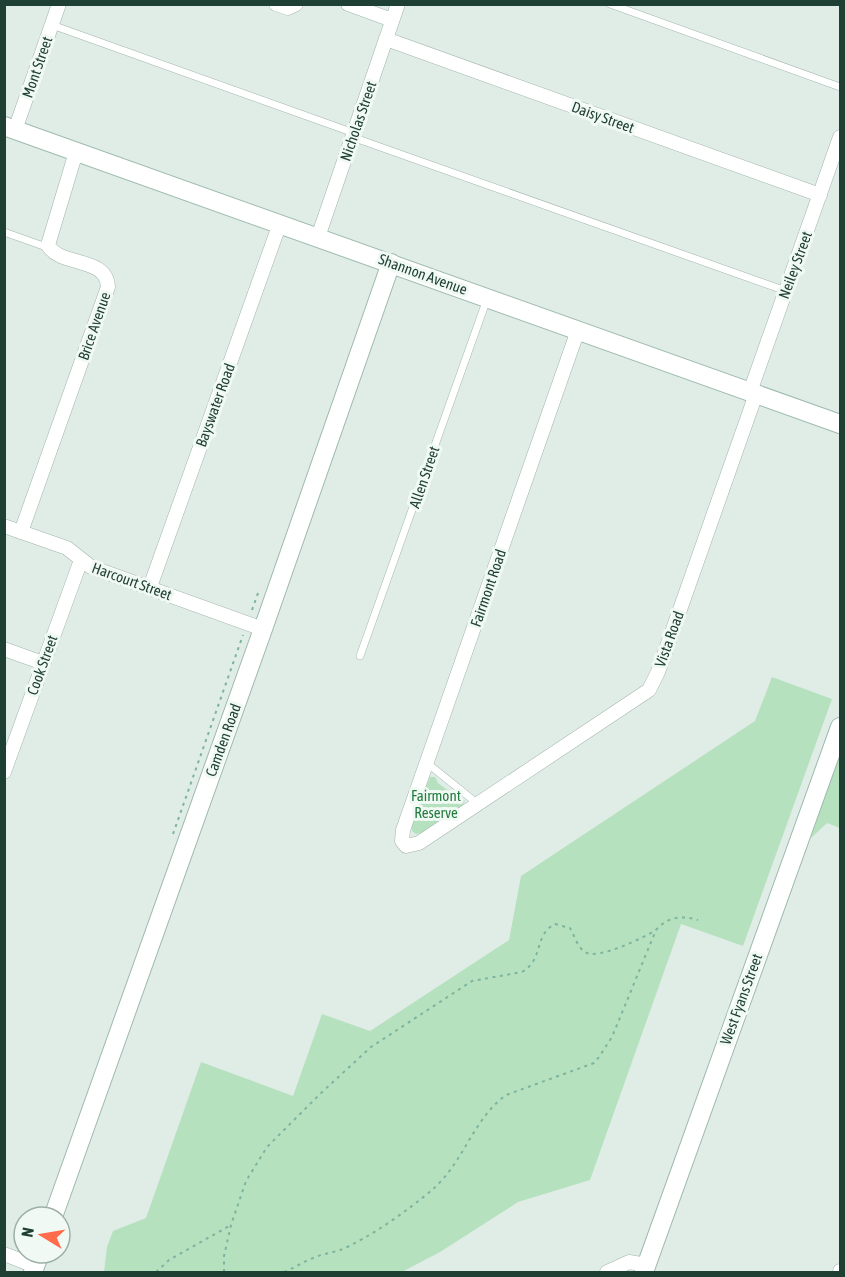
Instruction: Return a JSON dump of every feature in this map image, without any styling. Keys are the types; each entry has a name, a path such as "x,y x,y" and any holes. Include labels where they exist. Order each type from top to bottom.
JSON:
{"street":[{"name":"Mont Street","path":"10,128 59,4"},
{"path":"276,4 288,8 296,4"},
{"path":"348,4 392,20"},
{"name":"Nicholas Street","path":"318,237 398,4"},
{"name":"Daisy Street","path":"386,39 820,195"},
{"name":"Shannon Avenue","path":"10,128 840,423"},
{"name":"Neiley Street","path":"753,393 840,137"},
{"path":"49,248 48,238 67,186 76,152"},
{"name":"Bayswater Road","path":"150,588 280,223"},
{"name":"Brice Avenue","path":"21,532 108,287 106,277 99,270 57,254 49,248"},
{"name":"Camden Road","path":"57,1205 391,263"},
{"name":"Fairmont Road","path":"404,845 402,833 578,330"},
{"name":"Vista Road","path":"404,845 411,846 419,843 649,690 658,672 753,393"},
{"name":"Harcourt Street","path":"4,526 67,548 91,567 263,629"},
{"name":"Cook Street","path":"4,772 81,560"},
{"path":"4,649 43,663"},
{"name":"West Fyans Street","path":"646,1269 840,727"},
{"path":"608,1272 629,1262 646,1269"},
{"path":"608,1272 617,1270 626,1272"}],"lane":[{"path":"610,4 840,87"},
{"path":"52,25 786,291"},
{"path":"4,232 49,248"},
{"name":"Allen Street","path":"360,656 487,297"},
{"path":"427,763 478,804"}],"path":[{"path":"284,1272 313,1258 341,1249 373,1232 434,1189 453,1167 482,1119 495,1103 506,1095 594,1063 612,1037 656,930 662,923 676,917 698,920"},
{"path":"224,1272 224,1256 231,1225 246,1181 267,1147 320,1094 372,1047 472,981 522,972 528,968 537,956 546,930 555,924 570,928 584,952 588,954 618,948 656,930"},
{"path":"156,1272 169,1260 231,1225"}],"green space":[{"path":"772,677 832,699 743,946 681,924 590,1180 518,1202 440,1252 402,1272 104,1272 107,1247 113,1231 146,1218 201,1062 293,1096 322,1014 370,1031 509,940 521,876 755,721"},
{"path":"840,748 840,828 827,823 811,838"},
{"name":"Fairmont Reserve","path":"430,777 435,777 438,783 465,801 461,807 422,833 416,834 412,831 412,825"}]}
